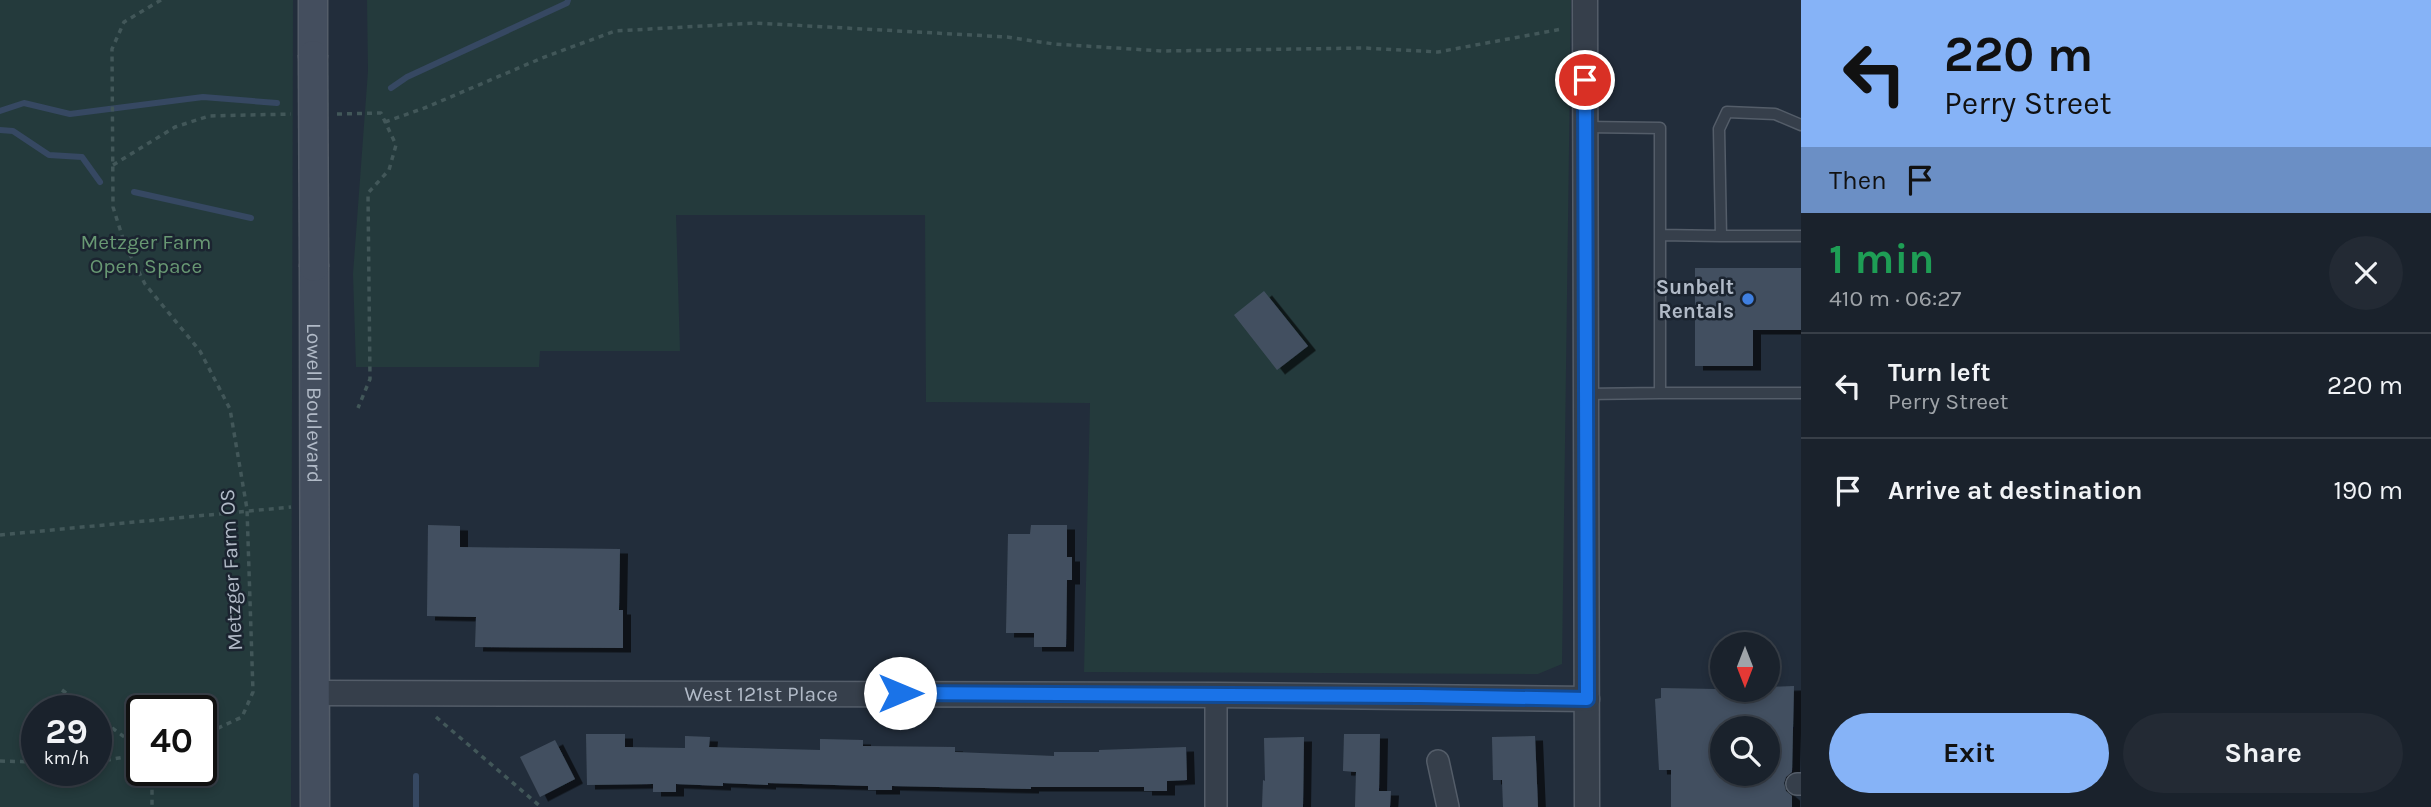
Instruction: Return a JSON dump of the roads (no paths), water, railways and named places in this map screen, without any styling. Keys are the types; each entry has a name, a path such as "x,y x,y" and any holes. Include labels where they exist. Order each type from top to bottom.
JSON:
{"main road":[{"name":"Lowell Boulevard","path":"313,0 315,807"}],"street":[{"path":"1585,0 1587,807"},
{"name":"West 121st Place","path":"315,693 1216,695 1587,699"},
{"path":"1216,695 1216,807"},
{"path":"1438,761 1448,807"}],"lane":[{"path":"1721,236 1719,129 1727,113 1775,114 1801,125"},
{"path":"1585,127 1660,128 1660,393"},
{"path":"1660,235 1801,236"},
{"path":"1586,394 1801,393"}],"waterway":[{"path":"391,88 407,77 567,3 568,0"},
{"path":"0,111 24,103 70,114 203,97 277,103"},
{"path":"0,130 13,131 49,155 82,157 100,182"},
{"path":"134,192 251,218"},
{"path":"416,776 416,807"}],"place":[{"name":"Sunbelt Rentals","path":"1748,299"}],"park label":[{"name":"Metzger Farm Open Space","path":"146,254"}]}
